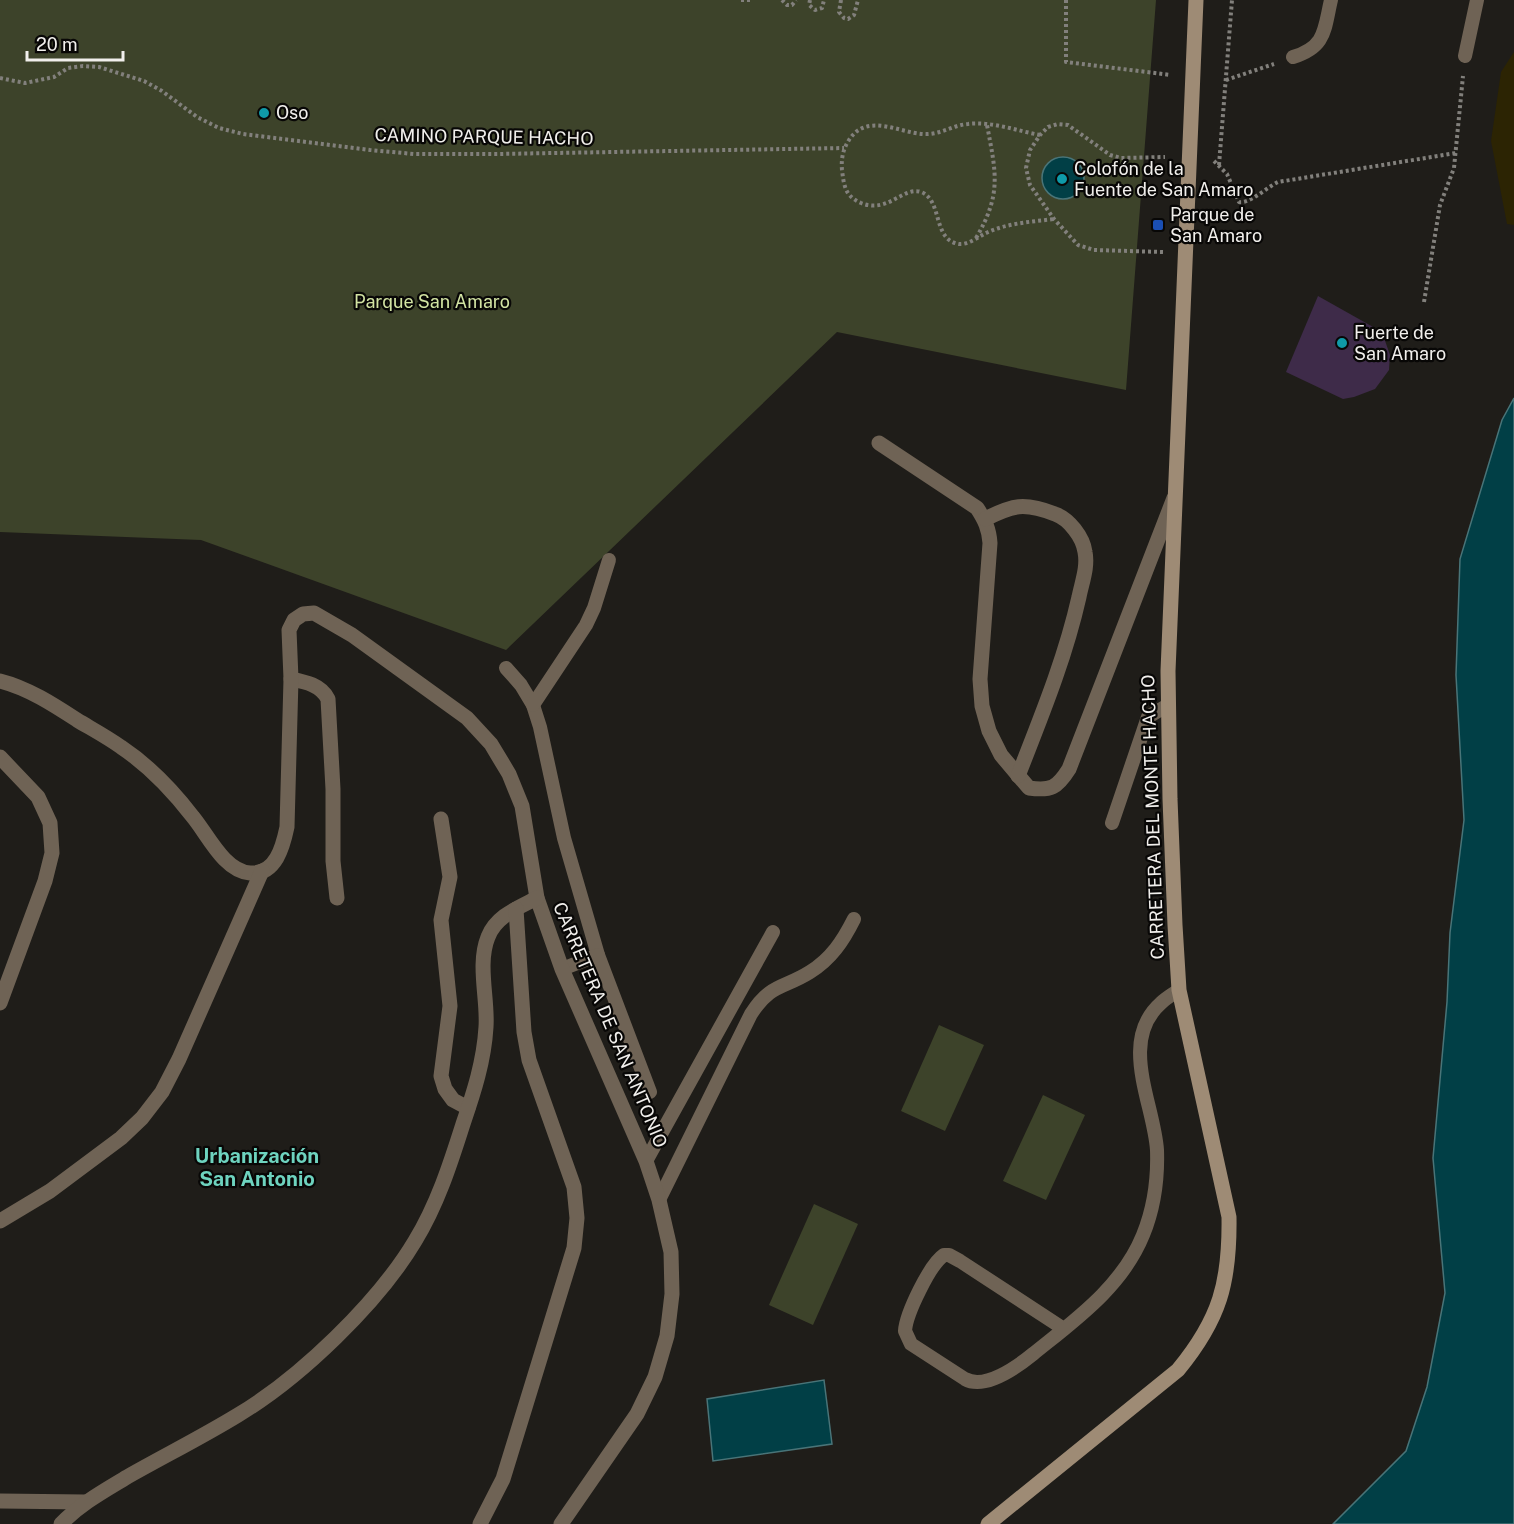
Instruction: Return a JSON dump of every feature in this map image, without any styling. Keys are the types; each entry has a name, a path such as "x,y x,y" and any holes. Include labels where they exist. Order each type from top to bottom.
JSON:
{"main road":[{"name":"CARRETERA DEL MONTE HACHO","path":"988,1524 1178,1370 1195,1349 1218,1305 1225,1286 1230,1252 1229,1217 1179,990 1174,925 1168,705 1196,0"}],"street":[{"path":"879,443 977,508 985,519 990,543 980,679 982,706 989,731 1001,755 1029,788 1046,790 1060,783 1069,769 1176,492"},
{"path":"985,519 1008,507 1035,506 1060,516 1078,534 1085,550 1086,567 1064,655 1018,776"},
{"name":"CARRETERA DE SAN ANTONIO","path":"0,1221 50,1191 122,1138 142,1118 162,1092 179,1059 262,871 276,860 283,845 287,827 291,679 289,630 294,620 303,614 314,613 352,634 467,718 491,744 509,774 522,806 537,898 562,969 646,1161 659,1200 671,1252 672,1294 667,1336 655,1377 637,1414 561,1524"},
{"path":"291,679 316,686 328,699 337,898"},
{"path":"0,681 12,684 50,703 121,747 159,778 192,815 230,864 251,873 262,871"},
{"path":"0,757 38,796 50,823 52,853 45,881 0,1002"},
{"path":"441,819 450,877 441,920 450,1006 441,1076 445,1089 453,1100 468,1108"},
{"path":"61,1524 86,1502 240,1414 292,1377 368,1305 393,1275 415,1242 433,1208 468,1108 483,1054 486,1026 485,948 488,936 495,924 537,898"},
{"path":"480,1524 503,1479 514,1446 574,1248 577,1218 574,1187 529,1060 521,1003 516,909"},
{"path":"0,1501 86,1502"}],"lane":[{"path":"1293,57 1310,52 1321,39 1331,0"},
{"path":"1465,56 1477,0"},
{"path":"533,705 586,625 594,608 609,560"},
{"path":"506,668 521,685 533,705 540,727 564,838 598,955 650,1092"},
{"path":"1112,823 1149,717 1168,705"},
{"path":"659,1200 760,1000 773,989 809,972 828,958 843,940 854,919"},
{"path":"646,1161 773,932"},
{"path":"562,969 598,955"},
{"path":"1064,1329 960,1261 950,1255 944,1255 933,1265 908,1317 904,1332 911,1344 964,1379 983,1383 1019,1366 1064,1329 1095,1303 1129,1262 1143,1236 1152,1207 1156,1178 1157,1149 1141,1072 1139,1047 1145,1024 1159,1004 1179,990"}],"path":[{"path":"741,0 751,0"},
{"path":"782,0 788,5 792,5 796,0"},
{"path":"810,0 809,5 815,10 822,8 824,0"},
{"path":"842,0 839,12 848,19 854,15 858,0"},
{"path":"1066,0 1066,62 1193,77"},
{"path":"1219,165 1232,0"},
{"path":"1424,302 1440,205 1454,168 1465,56"},
{"path":"1226,80 1293,57"},
{"name":"CAMINO PARQUE HACHO","path":"0,78 25,83 54,76 68,68 99,67 144,81 162,91 197,117 219,128 243,134 414,154 844,148"},
{"path":"1040,135 969,124 939,133 923,134 877,125 864,127 853,133 844,148 842,163 844,188 852,198 863,204 877,206 893,202 905,193 916,191 924,193 937,214 941,229 947,238 956,244 964,244 996,228 1011,224 1054,219 1078,245 1094,250 1186,252"},
{"path":"976,239 987,218 994,195 996,172 987,125"}],"green space":[{"name":"Parque San Amaro","path":"0,0 1156,0 1126,390 837,332 506,650 201,540 0,532"},
{"path":"939,1025 984,1045 945,1131 901,1111"},
{"path":"1043,1095 1085,1115 1046,1200 1003,1181"},
{"path":"814,1204 858,1224 813,1325 769,1305"}],"sand":[{"path":"1514,52 1514,225 1507,224 1491,141 1501,72"}],"water":[{"path":"1063,157 1078,163 1084,178 1078,193 1063,199 1048,193 1042,178 1048,163"},
{"path":"1514,398 1514,1524 1333,1524 1406,1451 1427,1387 1445,1293 1433,1158 1447,1002 1450,933 1464,820 1456,675 1460,559 1502,420"},
{"path":"824,1380 832,1444 713,1461 707,1399"}],"building":[{"name":"Fuerte de San Amaro","path":"1318,296 1382,332 1390,355 1389,370 1375,389 1343,399 1286,372"}],"place":[{"name":"Oso","path":"264,113"},
{"name":"Colofón de la Fuente de San Amaro","path":"1062,179"},
{"name":"Parque de San Amaro","path":"1158,225"},
{"name":"Fuerte de San Amaro","path":"1342,343"}],"district":[{"name":"Urbanización San Antonio","path":"257,1168"}]}
